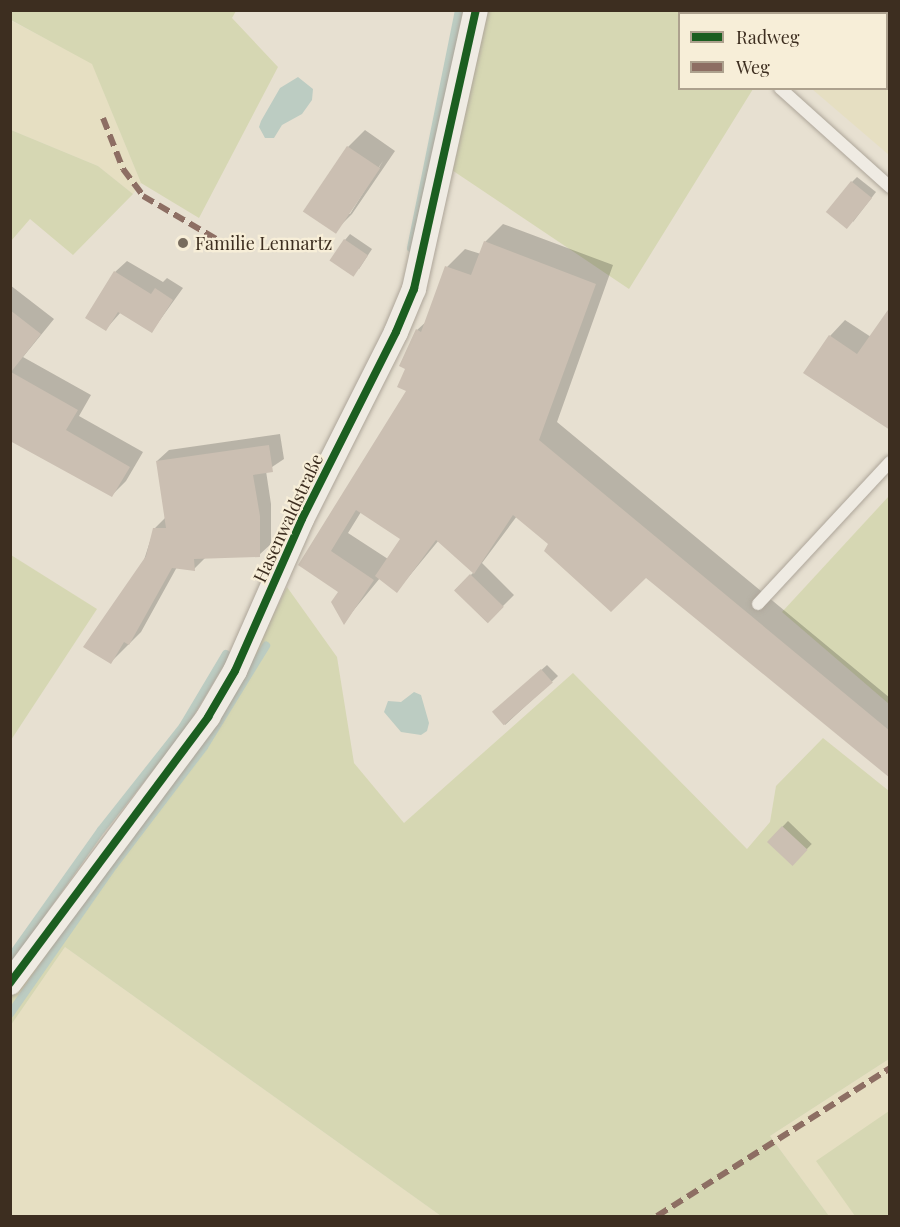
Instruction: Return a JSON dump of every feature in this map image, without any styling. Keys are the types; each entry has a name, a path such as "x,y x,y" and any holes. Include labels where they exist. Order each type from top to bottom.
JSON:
{"street":[{"name":"Hasenwaldstraße","path":"10,982 208,717 235,671 302,519 396,332 414,288 476,10"}],"lane":[{"path":"782,90 890,187"},
{"path":"758,604 890,462"}],"shaded area":[{"path":"736,11 889,11 889,155 813,90 888,90 888,12"},
{"path":"10,20 92,63 141,183 133,194 98,166 11,130"},
{"path":"298,77 313,89 312,100 302,114 282,125 274,138 265,138 259,127 261,121 280,88"},
{"path":"414,692 421,695 429,723 427,731 421,735 401,732 384,712 388,701 401,702"},
{"path":"65,947 441,1216 11,1216 11,1025"},
{"path":"889,1059 889,1216 829,1216 770,1136"}],"green space":[{"path":"736,10 738,12 678,12 678,90 752,90 629,289 431,156 463,11"},
{"path":"10,11 236,11 232,18 278,67 199,218 141,183 92,64 11,20"},
{"path":"11,130 98,166 133,194 73,255 30,219 11,241"},
{"path":"889,496 889,704 782,612"},
{"path":"11,555 97,609 11,740"},
{"path":"287,587 337,657 354,763 404,823 573,673 747,849 770,822 776,786 823,738 889,791 889,1059 770,1136 829,1216 441,1216 65,947 11,1025 11,974 265,631"},
{"path":"889,1111 889,1216 855,1216 816,1161"}],"building":[{"path":"347,146 380,168 336,234 303,211"},
{"path":"851,181 872,198 847,229 826,212"},
{"path":"344,239 368,255 354,277 329,261"},
{"path":"484,241 596,284 539,440 890,731 890,778 646,578 611,612 544,551 548,544 513,515 474,574 436,540 397,593 375,576 400,539 356,510 331,551 374,580 344,625 331,602 338,592 298,565 406,391 397,387 405,369 399,366 416,329 421,332 445,266 471,275"},
{"path":"114,271 151,294 155,288 173,300 152,333 118,312 106,331 85,318"},
{"path":"890,307 890,430 803,373 829,335 857,354"},
{"path":"10,310 41,334 11,372 78,410 66,430 130,467 112,497 10,441"},
{"path":"269,445 273,472 253,475 260,516 260,557 194,559 195,571 172,568 129,645 124,642 111,664 83,647 146,556 153,528 166,528 156,461"},
{"path":"470,574 504,607 488,623 454,591"},
{"path":"541,669 553,683 504,725 492,712"},
{"path":"782,826 808,850 793,866 767,842"}],"waterway":[{"path":"411,248 459,10"},
{"path":"10,1014 114,865 204,747 266,646"},
{"path":"10,958 101,830 183,726 226,654"}],"marked path":[{"path":"103,118 123,169 143,196 223,243"},
{"path":"657,1216 890,1068"}],"cycle path":[{"path":"10,983 208,717 235,671 302,519 396,332 414,289 476,10"}],"place":[{"name":"Familie Lennartz","path":"183,243"}]}
